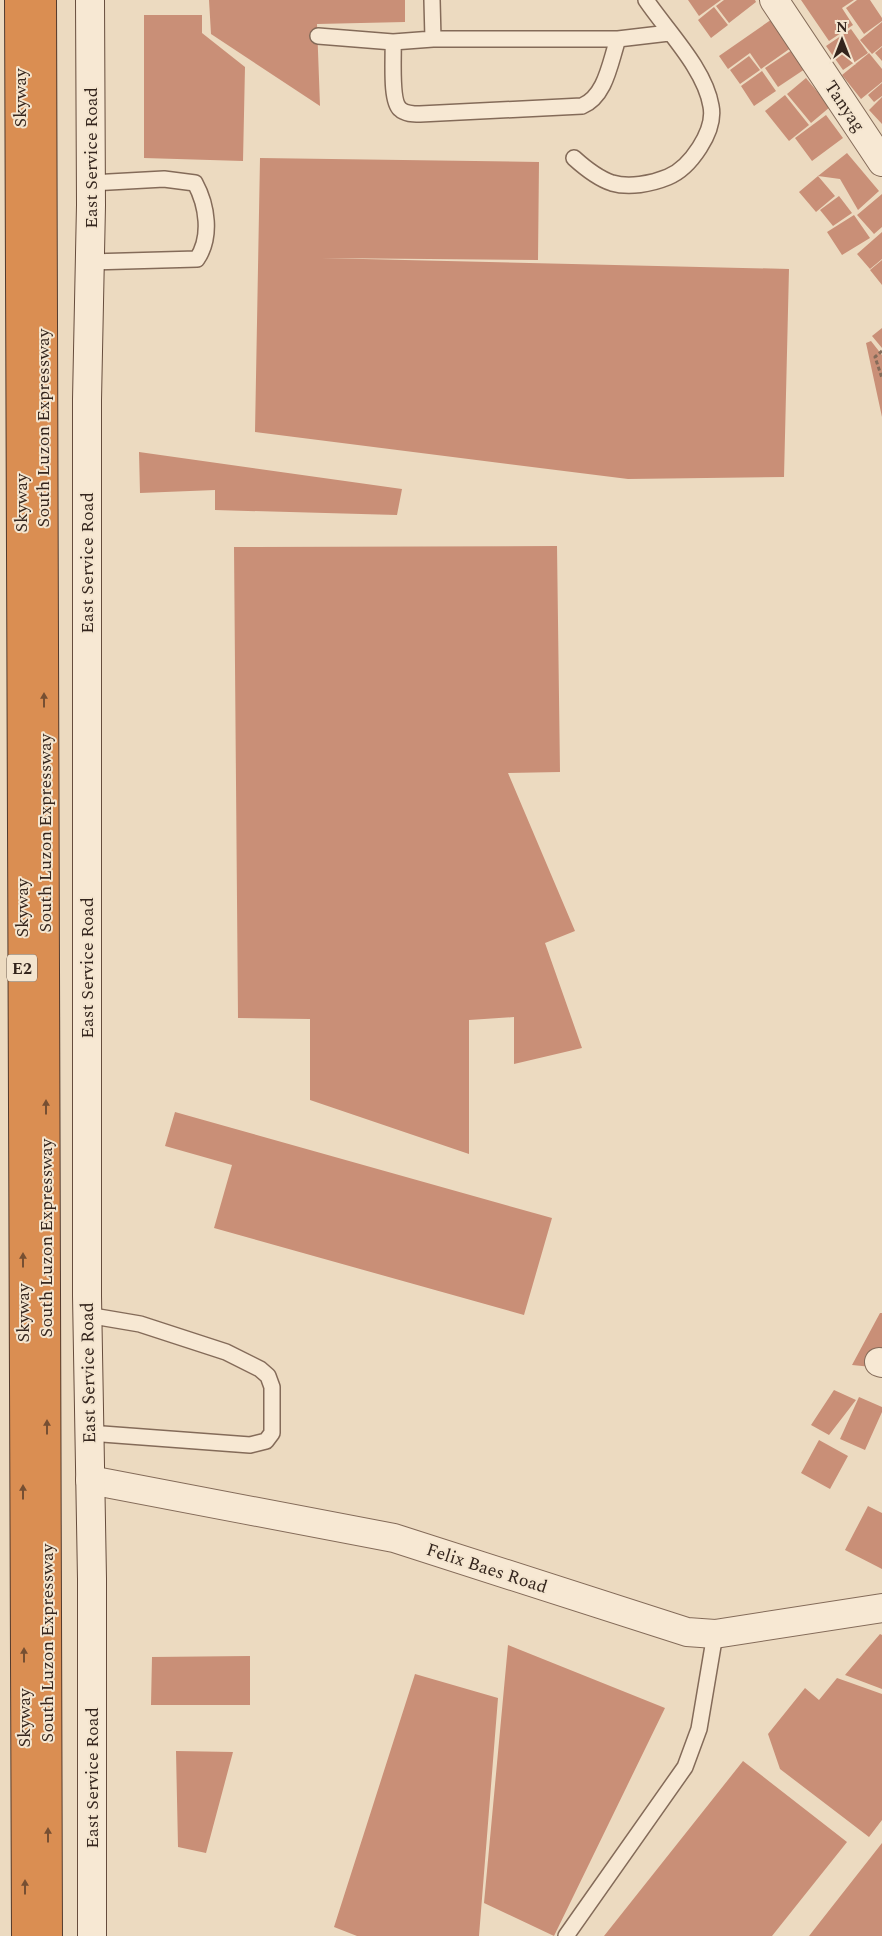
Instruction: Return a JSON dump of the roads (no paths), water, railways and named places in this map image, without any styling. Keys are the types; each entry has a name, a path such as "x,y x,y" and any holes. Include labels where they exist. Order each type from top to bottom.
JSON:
{"highway":[{"name":"Skyway","path":"19,0 26,1936"},
{"name":"South Luzon Expressway","path":"42,0 48,1936"}],"main road":[{"name":"East Service Road","path":"90,0 91,183 87,400 87,1315 90,1480 92,1936"},
{"name":"Tanyag","path":"774,0 882,162"},
{"name":"Felix Baes Road","path":"90,1480 394,1538 687,1632 715,1634 882,1608"}],"lane":[{"path":"432,0 433,39"},
{"path":"574,158 590,172 612,183 634,186 669,176 695,156 709,130 712,108 708,90 691,60 646,0"},
{"path":"318,36 393,42 433,39 618,39 669,33"},
{"path":"393,42 394,101 400,110 409,114 420,114 582,106 592,102 599,93 618,39"},
{"path":"90,262 197,259 204,249 206,229 203,198 195,183 164,179 91,183"},
{"path":"87,1315 140,1324 226,1352 260,1369 268,1376 272,1387 272,1433 266,1441 250,1445 89,1433"},
{"path":"566,1936 685,1766 699,1729 715,1634"}]}
